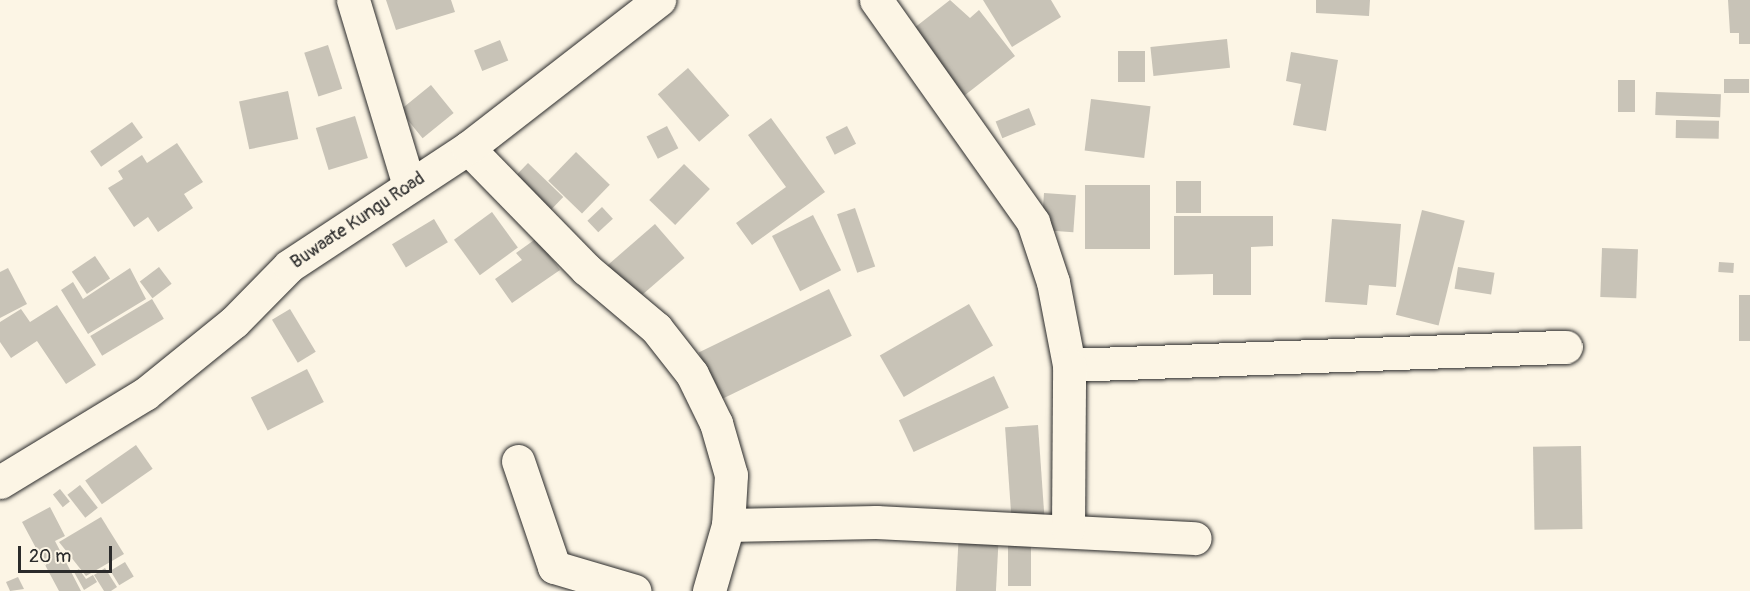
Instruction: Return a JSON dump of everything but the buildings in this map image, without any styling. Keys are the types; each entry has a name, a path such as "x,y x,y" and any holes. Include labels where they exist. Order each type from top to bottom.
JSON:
{"street":[{"path":"353,0 409,185"},
{"name":"Buwaate Kungu Road","path":"0,482 145,394 234,322 289,266 468,148 659,0"},
{"path":"876,0 1033,222 1053,282 1069,365 1068,528"},
{"path":"468,148 586,269 656,328 692,374 716,423 731,475 728,525 709,591"},
{"path":"1069,365 1566,347"},
{"path":"518,461 554,567 635,591"},
{"path":"728,525 876,522 999,531 1068,528 1195,538"}]}
